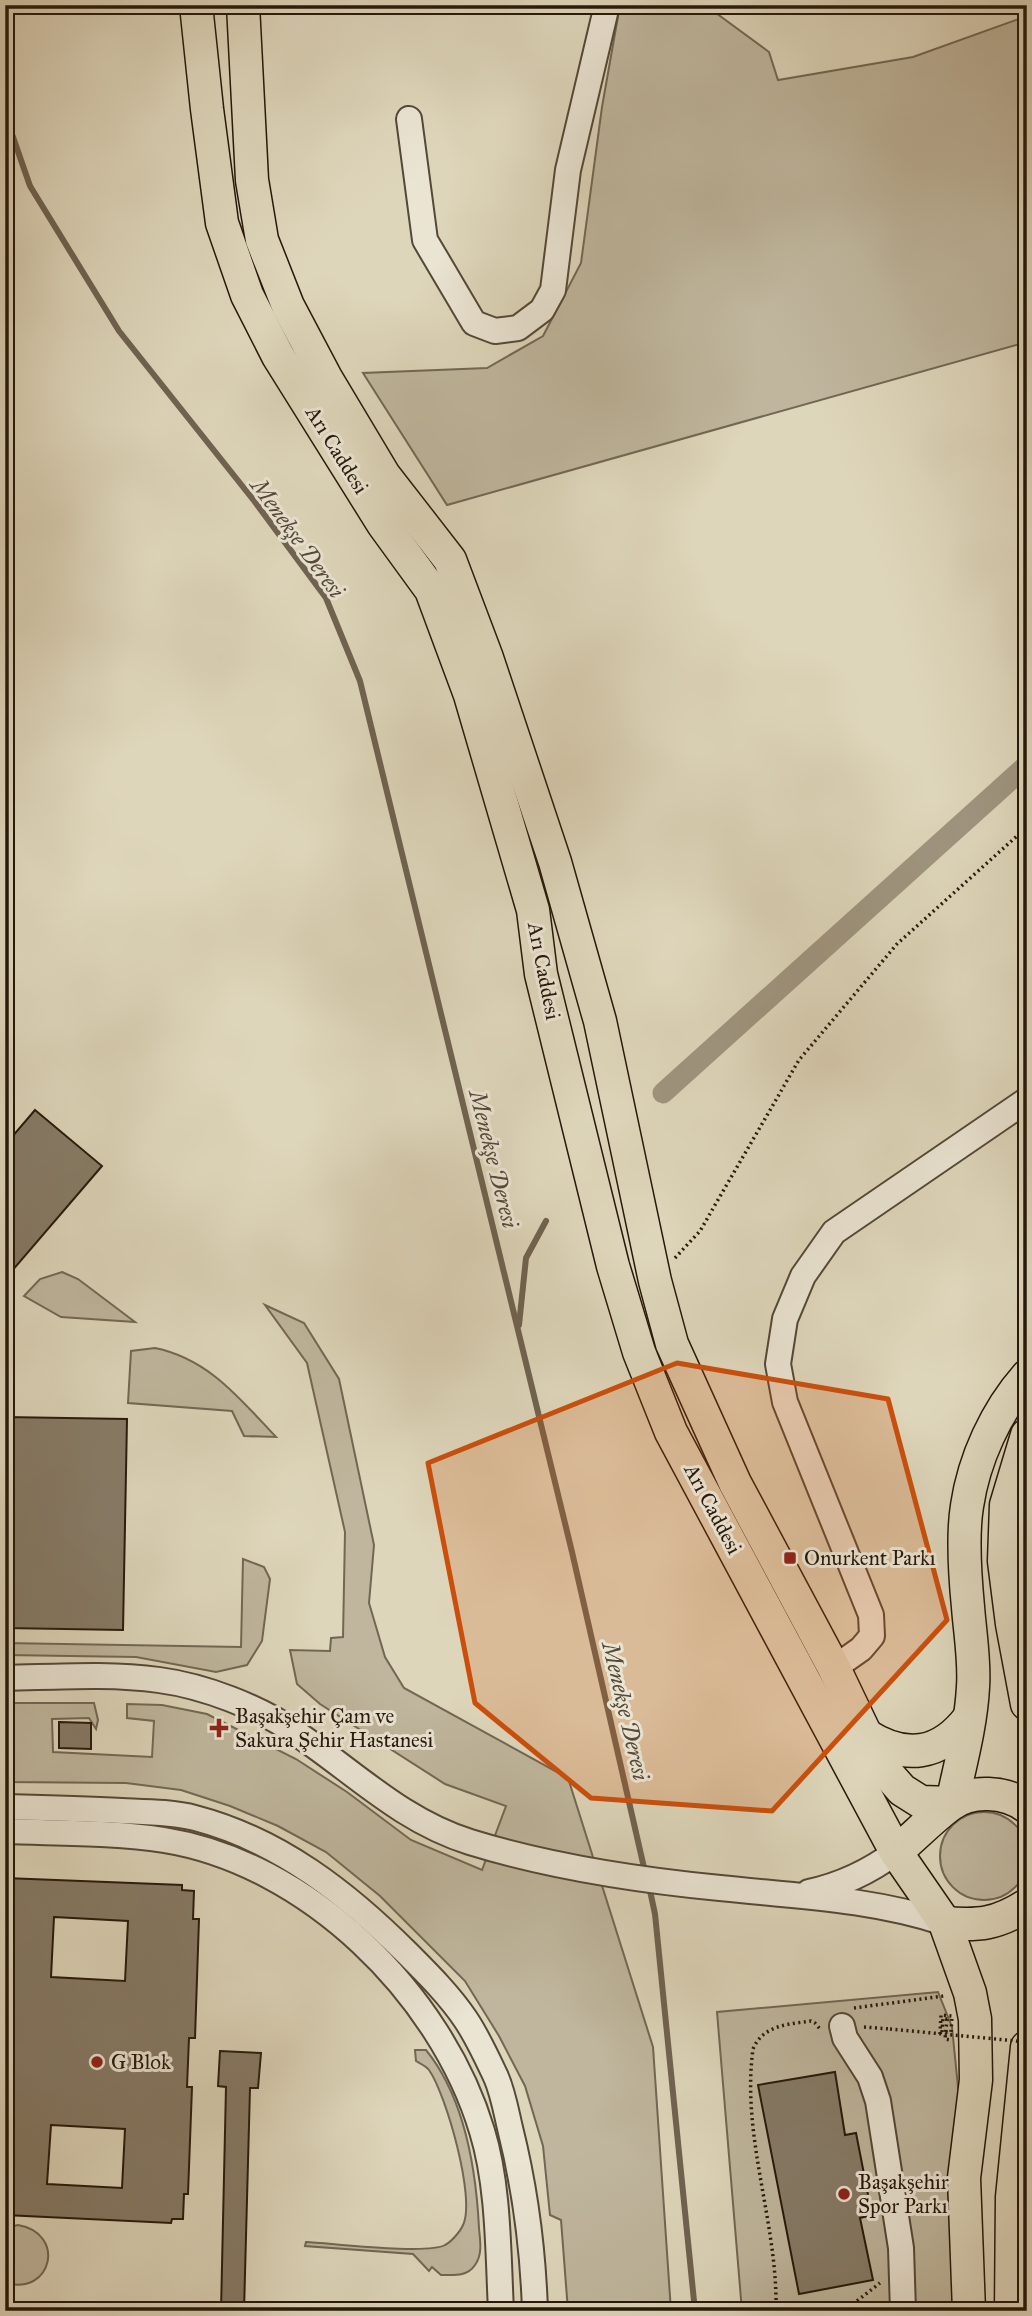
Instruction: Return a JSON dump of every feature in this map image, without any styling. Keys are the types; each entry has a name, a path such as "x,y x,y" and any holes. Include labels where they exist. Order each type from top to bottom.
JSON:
{"main road":[{"name":"Arı Caddesi","path":"196,5 222,223 247,295 278,356 383,524 431,590 470,695 533,910 545,988 613,1266 639,1352 671,1432 897,1852 945,1923 970,1993 975,2019 976,2080 964,2178 969,2311"},
{"name":"Arı Caddesi","path":"243,5 252,180 262,240 288,306 326,378 384,475 450,560 487,658 555,862 600,1021 655,1281 672,1344 735,1483 887,1773 902,1790 920,1802 952,1803"},
{"path":"952,1803 974,1686 965,1573 967,1506 978,1462 993,1425 1012,1393 1027,1376"},
{"path":"1027,1434 1006,1505 1004,1561 1012,1624 1027,1704"},
{"path":"866,1735 884,1746 904,1751 927,1750 958,1733 969,1718"},
{"path":"897,1852 952,1803 974,1795 998,1795 1027,1807"},
{"path":"945,1923 978,1925 1008,1916 1027,1905"},
{"path":"1011,2311 1012,2197 1027,2045"}],"street":[{"path":"409,119 425,240 474,323 495,331 518,328 542,310 553,290 568,170 607,5"},
{"path":"834,1668 872,1636 871,1615 785,1402 778,1364 785,1319 803,1276 834,1232 1027,1100"},
{"path":"5,1678 108,1677 158,1679 189,1685 265,1715 295,1732 382,1798 423,1824 470,1842 544,1861 625,1877 798,1894 893,1909 945,1923"},
{"path":"5,1807 154,1813 194,1818 226,1828 308,1868 380,1926 461,2012 497,2080 525,2196 535,2311"},
{"path":"5,1831 165,1840 230,1857 301,1894 368,1950 401,1984 426,2018 459,2071 482,2130 491,2164 501,2311"},
{"path":"798,1894 836,1886 873,1869 897,1852"},
{"path":"839,2022 845,2038 870,2077 878,2101 901,2248 903,2311"}],"path":[{"path":"655,1281 700,1231 799,1060 897,944 1027,827"},
{"path":"776,2311 777,2281 760,2179 751,2094 753,2049 756,2042 770,2029 811,2021 818,2026 970,1993"},
{"path":"940,2034 941,2015 952,2016 951,2032 942,2032 943,2018 947,2018"},
{"path":"890,2029 1027,2045"},
{"path":"844,2311 872,2287 883,2282"}],"highlighted area":[{"path":"677,1363 888,1399 947,1620 772,1811 591,1798 475,1703 428,1463"}],"shaded area":[{"path":"620,5 705,5 769,52 778,80 913,57 1027,16 1027,342 447,505 363,373 487,368 543,336 581,263 602,107"},
{"path":"62,1272 78,1279 135,1322 61,1317 24,1296 40,1279"},
{"path":"265,1305 304,1323 339,1379 374,1545 369,1603 385,1657 404,1688 568,1778 653,2047 671,2311 568,2311 561,2220 550,2215 543,2146 525,2086 499,2036 465,1981 380,1896 326,1852 278,1826 181,1790 126,1783 5,1782 5,1703 94,1703 98,1720 96,1729 89,1718 52,1719 53,1752 152,1757 154,1721 127,1718 127,1704 162,1705 207,1714 296,1759 347,1792 411,1840 482,1870 506,1806 445,1784 320,1704 297,1684 290,1650 330,1651 331,1638 343,1637 345,1532 307,1363"},
{"path":"155,1348 174,1353 208,1371 236,1395 276,1437 244,1436 232,1411 128,1403 131,1351"},
{"path":"243,1559 264,1567 270,1579 262,1641 247,1665 216,1672 136,1657 5,1655 5,1643 241,1647"},
{"path":"984,1812 1001,1815 1015,1825 1025,1839 1028,1856 1025,1873 1015,1887 1001,1897 984,1900 967,1897 953,1887 943,1873 940,1856 943,1839 953,1825 967,1815"},
{"name":"Başakşehir Spor Parkı","path":"938,1992 952,2027 959,2097 961,2311 742,2311 717,2012"},
{"path":"415,2050 426,2050 450,2090 466,2134 471,2158 480,2252 472,2269 460,2274 441,2275 432,2267 429,2271 413,2254 305,2246 306,2242 400,2249 435,2248 447,2244 462,2228 466,2212 466,2193 451,2123 436,2082 428,2069 416,2061"},
{"path":"18,2225 33,2230 43,2239 48,2250 48,2262 43,2272 34,2281 21,2285 5,2283 5,2228"}],"building":[{"path":"35,1110 102,1166 5,1279 5,1145"},
{"path":"5,1417 127,1419 123,1630 5,1628"},
{"path":"59,1722 91,1723 91,1749 59,1748"},
{"name":"G Blok","path":"5,1878 182,1885 182,1890 194,1891 193,1919 199,1919 195,2038 189,2038 187,2087 192,2087 188,2194 184,2194 183,2219 172,2219 171,2223 5,2215","holes":["54,1917 128,1921 125,1981 51,1977","51,2125 125,2129 122,2188 47,2184"]},
{"path":"220,2051 261,2053 258,2088 250,2088 244,2311 221,2311 226,2087 218,2086"},
{"path":"835,2072 845,2135 856,2133 872,2215 860,2218 873,2280 799,2294 758,2085"}],"waterway":[{"name":"Menekşe Deresi","path":"5,114 30,186 119,331 255,502 326,598 360,681 572,1552 645,1872"},
{"path":"663,1093 1027,765"},
{"path":"519,1325 526,1258 546,1221"},
{"name":"Menekşe Deresi","path":"649,1886 655,1914 695,2311"}],"place":[{"name":"Onurkent Parkı","path":"790,1558"},
{"name":"Başakşehir Çam ve Sakura Şehir Hastanesi","path":"219,1728"},
{"name":"G Blok","path":"97,2062"},
{"name":"Başakşehir Spor Parkı","path":"844,2194"}]}
